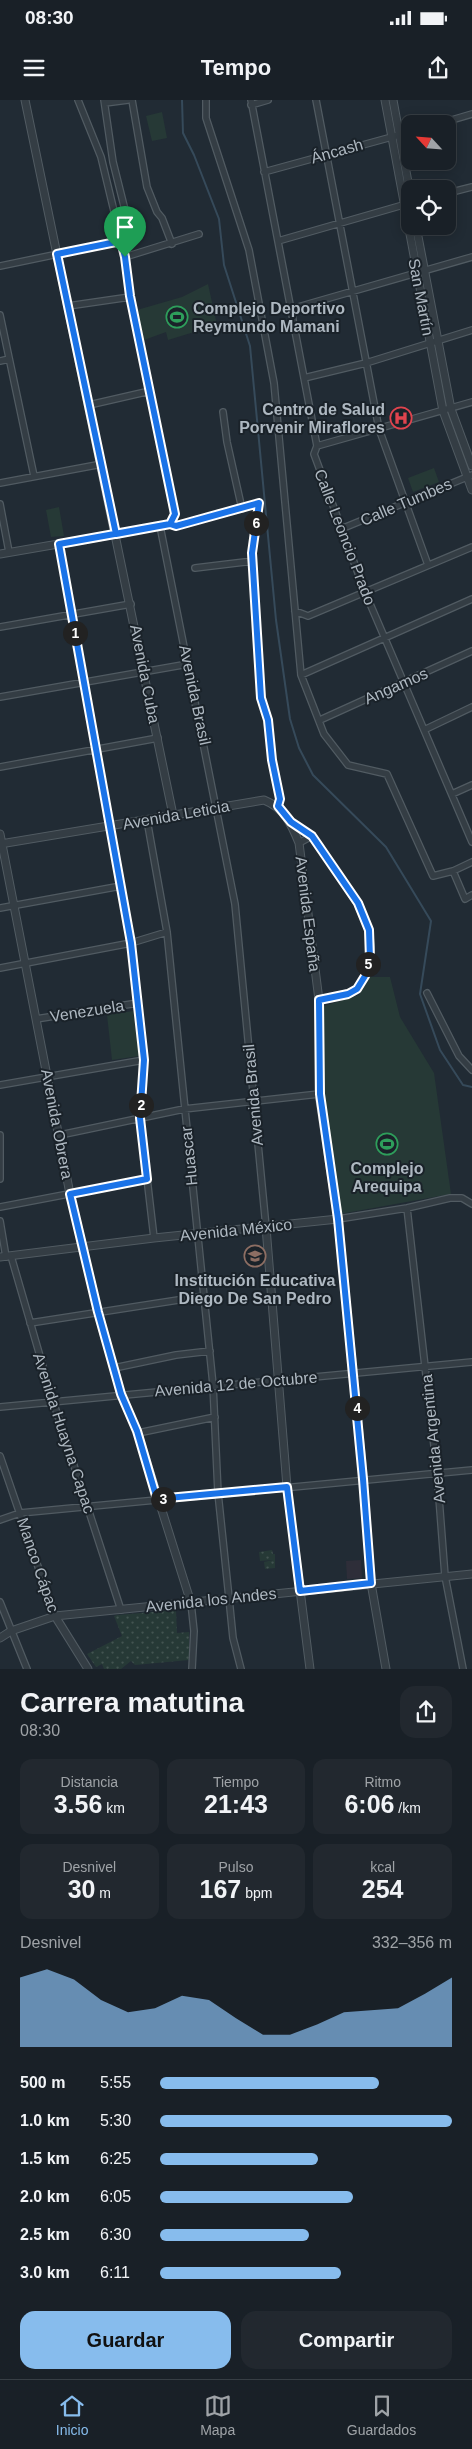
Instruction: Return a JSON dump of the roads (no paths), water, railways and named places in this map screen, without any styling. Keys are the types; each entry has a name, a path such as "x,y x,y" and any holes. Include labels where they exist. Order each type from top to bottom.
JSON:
{"street":[{"name":"Avenida Cuba","path":"25,100 131,604 173,815"},
{"path":"78,100 101,157 125,257 130,296 175,514 170,524"},
{"path":"121,241 125,210 113,162 105,102 128,100"},
{"path":"132,100 146,187 157,212 162,218 172,244"},
{"path":"206,100 206,118 249,250 274,383 290,531 295,611 302,675 324,734 348,765 387,774 433,876 453,871 472,862"},
{"path":"251,102 268,100"},
{"path":"316,100 379,429 428,565"},
{"name":"San Martín","path":"385,100 395,134 401,165"},
{"name":"San Martín","path":"392,100 395,134"},
{"name":"Calle Leoncio Prado","path":"251,102 318,446 314,454 384,639 472,842"},
{"path":"456,119 472,114"},
{"name":"Áncash","path":"264,172 401,133"},
{"name":"San Martín","path":"402,170 405,180"},
{"name":"San Martín","path":"402,170 403,180"},
{"path":"456,191 472,187"},
{"path":"278,241 401,206"},
{"path":"125,257 172,244 199,234"},
{"name":"San Martín","path":"413,235 447,410 470,476 472,490"},
{"name":"San Martín","path":"417,235 421,272"},
{"path":"0,266 121,241"},
{"path":"291,309 472,257"},
{"path":"68,306 130,296"},
{"path":"0,315 34,476"},
{"path":"304,378 366,363 472,330"},
{"path":"0,361 9,359"},
{"path":"89,405 150,391"},
{"path":"318,446 472,402"},
{"name":"San Martín","path":"447,410 472,466"},
{"path":"223,412 226,442 242,509"},
{"path":"0,483 102,464"},
{"name":"Calle Tumbes","path":"341,529 405,501 470,476"},
{"path":"0,554 170,524 176,526 259,503 252,553 261,698 268,720 272,760 280,799 278,806"},
{"path":"0,504 9,552"},
{"name":"Avenida Brasil","path":"160,526 218,808 235,904 266,1227 287,1487 310,1669"},
{"path":"59,544 131,943 144,1060 140,1118 154,1238"},
{"path":"295,611 308,616 472,548"},
{"path":"195,568 253,561"},
{"path":"302,675 472,599"},
{"path":"0,627 131,604"},
{"name":"Angamos","path":"320,720 472,651"},
{"path":"0,698 188,664"},
{"path":"424,730 472,706"},
{"path":"0,767 158,738"},
{"path":"452,794 472,785"},
{"name":"Avenida España","path":"264,800 278,806 291,822 299,843 319,1000 320,1094 338,1219 354,1372 371,1583 386,1669"},
{"name":"Avenida Leticia","path":"1,844 264,800"},
{"name":"Huascar","path":"147,820 167,932 210,1351 218,1493 234,1638 241,1669"},
{"path":"291,822 312,836 365,916 371,947 365,976 357,989 348,994 319,1000"},
{"name":"Avenida Obrera","path":"0,834 70,1194 98,1312 121,1394 138,1433 157,1499 192,1602 194,1631 192,1669"},
{"path":"299,843 312,836"},
{"path":"453,871 465,899 472,895"},
{"path":"0,908 120,886"},
{"path":"0,968 131,943 167,932"},
{"path":"427,994 459,1056 472,1070"},
{"name":"Venezuela","path":"36,1020 138,1003"},
{"path":"0,1085 144,1060"},
{"path":"60,1135 184,1109 320,1094"},
{"path":"0,1134 0,1180"},
{"path":"0,1207 147,1179"},
{"name":"Avenida México","path":"6,1257 154,1238 338,1219 407,1208 450,1198 462,1198 471,1203"},
{"name":"Avenida Argentina","path":"407,1208 438,1472 445,1576 463,1669"},
{"name":"Avenida Huayna Capac","path":"0,1220 6,1257 30,1323 53,1401 121,1610"},
{"path":"30,1323 204,1296"},
{"path":"114,1368 176,1355 210,1351"},
{"name":"Avenida 12 de Octubre","path":"0,1407 213,1385 472,1362"},
{"path":"138,1433 215,1417"},
{"name":"Manco Cápac","path":"0,1456 55,1616 88,1669"},
{"path":"0,1520 20,1513 472,1470"},
{"name":"Avenida los Andes","path":"0,1638 11,1631 55,1616 472,1574"},
{"path":"0,1602 27,1669"}],"waterway":[{"path":"182,100 183,133 194,155 219,219 224,265 250,346 276,620 290,719 299,748 313,775 386,847 431,921 420,994 440,1050 463,1085 472,1087"}],"place":[{"name":"Complejo Deportivo Reymundo Mamani","path":"177,317"},
{"name":"Centro de Salud Porvenir Miraflores","path":"401,418"},
{"name":"Complejo Arequipa","path":"387,1144"},
{"name":"Institución Educativa Diego De San Pedro","path":"255,1256"}]}
